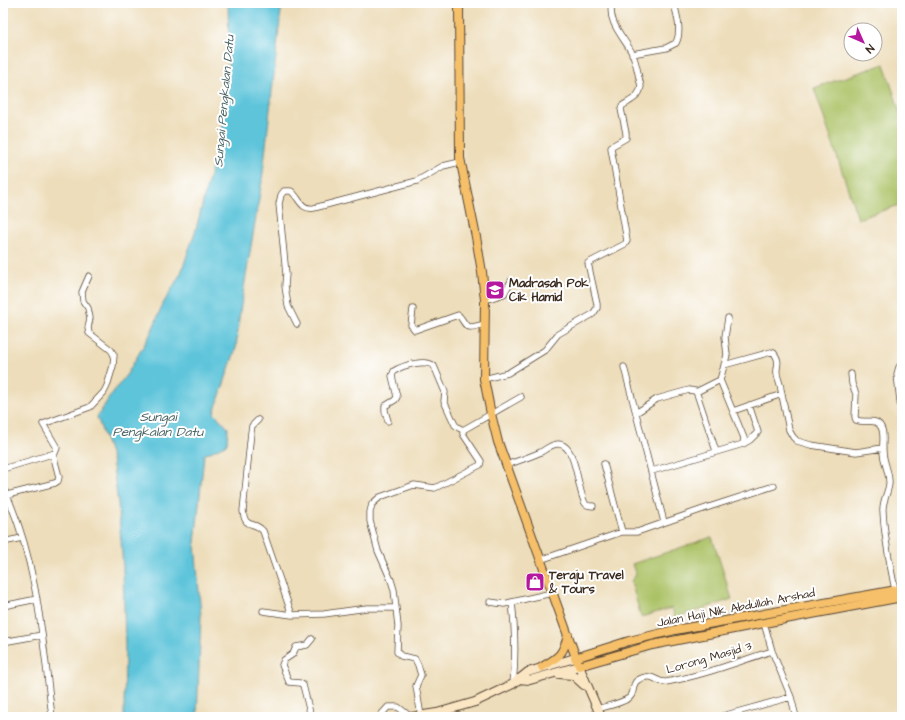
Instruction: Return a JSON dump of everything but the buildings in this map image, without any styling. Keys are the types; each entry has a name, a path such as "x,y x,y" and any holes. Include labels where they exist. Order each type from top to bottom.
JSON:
{"main road":[{"path":"459,3 458,81 460,162 476,237 485,300 484,379 496,437 568,634 575,658 599,713"},
{"name":"Jalan Haji Nik Abdullah Arshad","path":"575,658 628,641 675,630 899,589"},
{"name":"Jalan Haji Nik Abdullah Arshad","path":"578,666 652,645 902,597"},
{"path":"542,667 561,654 565,648 568,634"},
{"path":"411,717 437,713 464,706 516,681 528,672 575,658"},
{"path":"516,681 530,680 578,666"},
{"path":"548,674 573,676 587,688"}],"street":[{"path":"484,379 508,372 544,350 558,334 590,316 597,308 597,301 588,263 627,241 611,148 615,144 624,140 627,136 621,109 622,106 637,96 640,91 640,86 632,54 615,26 611,9 612,3"},
{"path":"632,54 666,48 676,43 679,34 679,24 674,3"},
{"path":"297,324 288,306 285,286 286,274 279,204 281,195 287,190 291,191 295,194 302,206 308,209 314,208 417,182 443,166 460,162"},
{"path":"3,469 53,454 57,451 56,446 43,424 90,407 104,392 113,366 114,355 111,350 89,333 88,328 90,318 88,308 83,301 82,292 89,276"},
{"path":"485,300 504,294 511,281"},
{"path":"413,309 411,325 415,330 458,316 462,318 469,327 485,324"},
{"path":"728,318 725,336 727,355 720,380 744,438 743,444"},
{"path":"724,365 771,352 774,353 778,360 777,374 780,382 789,430 797,441 811,445 856,452 882,448"},
{"path":"388,421 385,406 397,397 392,376 394,371 422,362 428,362 434,366 444,392 444,402 455,425 463,430 463,434 481,461 480,466 435,488 414,486 380,497 372,504 370,512 370,521 378,551 394,590 398,626 397,652 401,656 415,659 421,675 416,686 421,716"},
{"path":"902,364 899,367 897,374 902,420"},
{"path":"624,367 664,522"},
{"path":"851,374 852,384 856,394 856,420 874,421 881,426 883,430 882,448 889,480 889,487 883,508 883,521 899,589"},
{"path":"636,413 657,399 689,390 696,392 720,380"},
{"path":"696,392 716,451"},
{"path":"733,411 782,394"},
{"path":"463,430 521,397"},
{"path":"652,471 743,444 750,440 758,432 749,405"},
{"path":"258,420 252,426 251,432 243,516 245,521 249,524 258,526 263,532 292,616"},
{"path":"506,465 541,452 552,445 562,445 574,461 578,482 585,503 589,506 593,506"},
{"path":"7,494 55,483 59,477 53,454"},
{"path":"604,464 622,532"},
{"path":"3,486 22,538 32,574 37,599 52,717"},
{"path":"540,560 622,532 637,532 774,486"},
{"path":"3,542 22,538"},
{"path":"490,602 504,604 552,593"},
{"path":"3,606 37,599"},
{"path":"512,602 516,681"},
{"path":"263,611 292,616 324,614 367,608 396,608"},
{"path":"764,623 772,651 791,697 796,717"},
{"path":"3,642 42,635"},
{"path":"311,717 303,685 300,683 288,682 282,665 284,660 293,656 296,647 307,645 312,639"},
{"name":"Lorong Masjid 3","path":"599,713 629,698 633,693 635,682 646,677 650,677 661,682 669,682 709,672 772,651"},
{"path":"719,717 791,697"},
{"path":"379,717 388,707 398,707 404,710 411,717"}],"green space":[{"path":"884,64 902,118 902,204 858,219 814,88"},
{"path":"712,537 732,599 675,618 672,608 641,617 631,581 636,575 632,564"}],"water":[{"name":"Sungai Pengkalan Datu","path":"228,3 281,3 281,11 262,181 240,311 236,348 214,413 228,428 227,444 204,455 195,543 201,616 197,717 124,717 125,645 123,567 118,503 112,459 97,417 127,374 151,333 163,304 181,273 196,229 226,113 229,46"}],"place":[{"name":"Madrasah Pok Cik Hamid","path":"495,290"},
{"name":"Teraju Travel & Tours","path":"535,582"}]}
